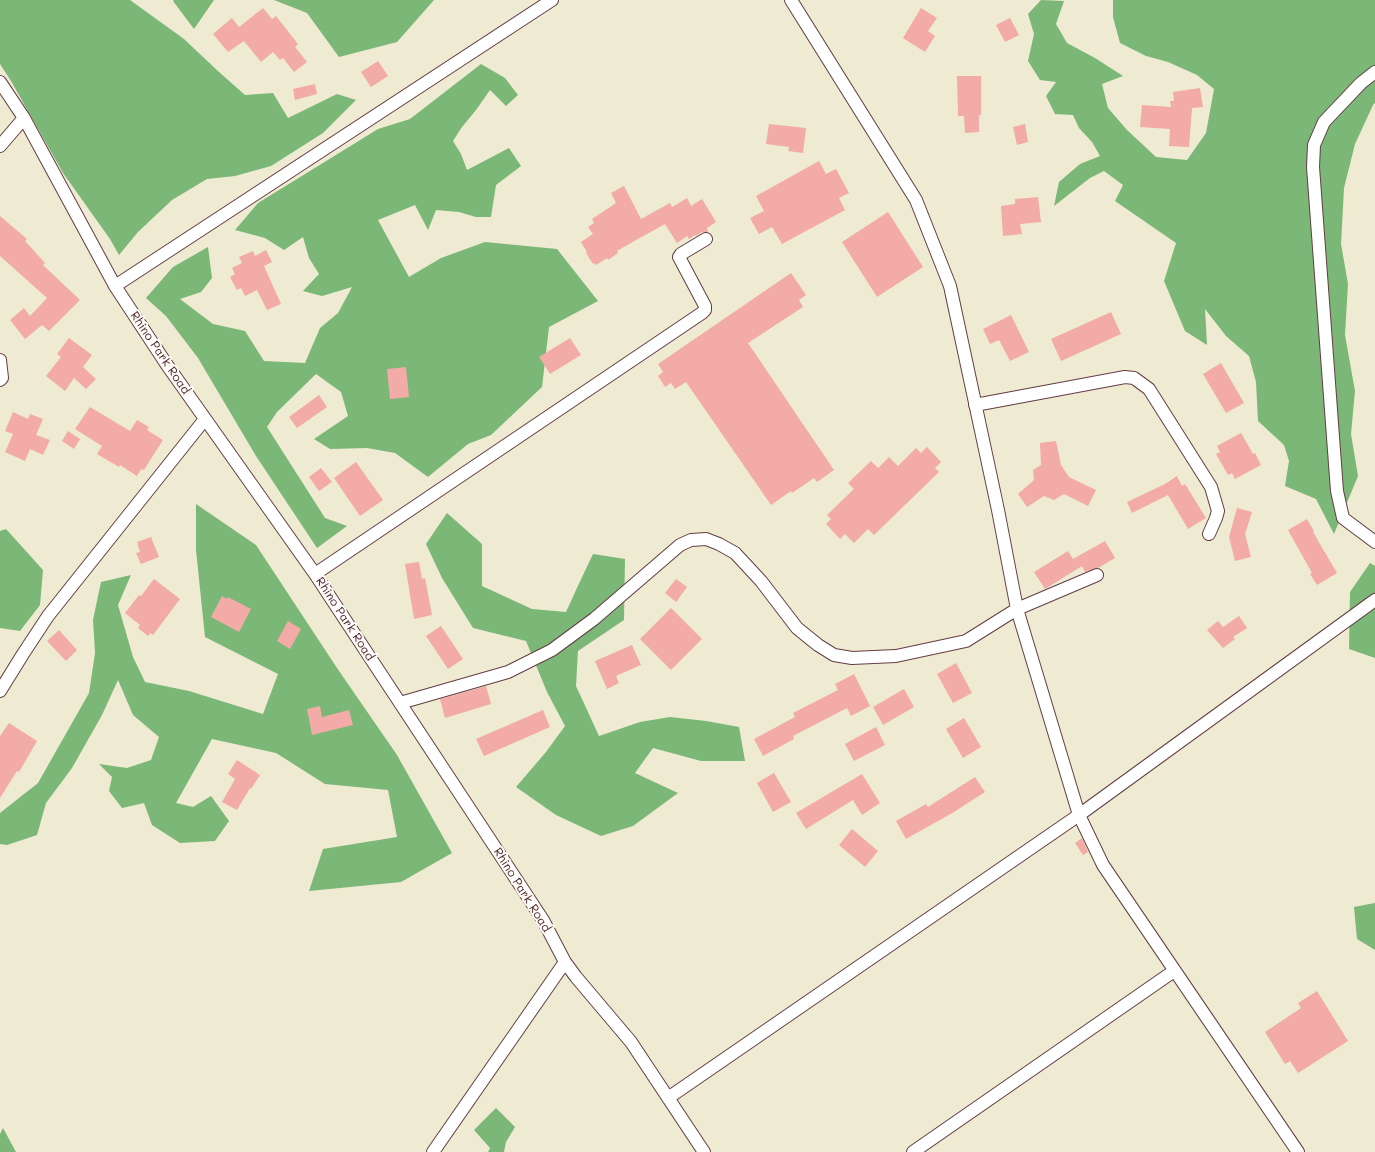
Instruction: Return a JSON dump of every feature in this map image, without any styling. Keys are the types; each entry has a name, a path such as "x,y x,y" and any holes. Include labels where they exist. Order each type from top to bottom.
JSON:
{"street":[{"path":"115,286 552,0"},
{"path":"791,0 916,200 950,286 998,510 1017,609 1079,815 1103,866 1298,1152"},
{"path":"1375,72 1361,83 1324,122 1314,145 1313,167 1337,492 1343,518 1375,542"},
{"name":"Rhino Park Road","path":"0,82 24,118 115,286 167,365 315,574 543,920 565,962 631,1042 704,1152"},
{"path":"0,146 24,118"},
{"path":"315,574 702,313 705,306 679,257 681,254 706,239"},
{"path":"0,360 2,378 0,380"},
{"path":"975,404 1125,377 1134,378 1149,389 1211,487 1218,511 1209,534"},
{"path":"0,691 48,616 205,419"},
{"path":"400,702 508,672 552,650 594,619 680,545 691,540 706,539 735,553 761,581 797,628 818,645 834,655 852,658 896,656 966,641 1017,609 1097,576"},
{"path":"668,1098 1079,815 1375,600"},
{"path":"433,1152 565,962"},
{"path":"912,1152 1174,971"}],"green space":[{"path":"0,0 130,0 184,39 245,95 273,93 288,118 337,94 356,100 323,133 271,166 235,176 207,179 172,200 138,232 119,255 110,239 63,173 0,64"},
{"path":"214,0 194,29 173,1"},
{"path":"274,0 434,0 397,42 339,57 307,13"},
{"path":"1041,0 1064,1 1056,24 1067,43 1095,58 1123,76 1102,84 1108,108 1127,130 1156,157 1187,160 1206,133 1214,89 1197,75 1168,62 1146,56 1120,43 1113,17 1113,0 1375,0 1375,103 1355,144 1344,188 1341,244 1348,284 1345,335 1355,391 1351,434 1358,476 1334,534 1316,499 1285,486 1289,461 1284,445 1258,421 1256,382 1249,356 1226,336 1205,309 1207,345 1185,331 1164,281 1176,243 1115,201 1123,185 1104,171 1090,178 1054,206 1059,182 1080,164 1100,156 1092,142 1079,128 1073,115 1055,114 1046,96 1056,82 1040,80 1028,61 1034,34 1028,14"},
{"path":"481,64 505,78 518,95 506,106 490,90 453,141 461,154 467,170 509,148 521,166 496,185 491,217 476,217 459,212 436,210 428,230 415,205 378,220 409,277 441,258 485,242 557,249 598,301 549,327 542,387 491,435 468,444 428,477 395,453 367,448 330,449 314,439 348,416 341,392 316,374 277,412 267,427 325,518 347,526 317,548 256,456 198,358 166,316 146,298 173,267 208,247 212,278 201,292 180,299 213,324 245,331 264,361 305,363 320,328 338,313 352,287 322,296 303,291 319,274 309,258 303,237 284,250 265,238 235,230 258,203 378,129 410,119"},
{"path":"196,504 256,545 337,668 397,755 452,853 401,882 309,891 323,849 397,837 388,790 325,784 276,753 212,739 176,803 193,807 211,796 229,821 215,841 180,843 152,825 144,803 122,808 109,791 112,777 99,764 127,768 151,760 159,737 133,715 118,680 102,715 72,768 46,803 37,835 7,845 0,844 0,813 38,783 89,693 95,653 93,620 101,582 131,575 118,605 133,657 145,682 189,691 263,714 278,674 205,637 196,550"},
{"path":"447,513 482,544 482,586 532,609 566,612 593,554 625,559 624,620 578,651 576,686 599,736 640,722 670,717 706,721 739,727 745,761 701,761 653,748 635,773 678,793 633,826 601,836 556,815 516,787 546,752 565,726 547,692 526,641 473,628 442,578 426,544"},
{"path":"6,529 43,570 40,605 20,631 0,628 0,531"},
{"path":"1370,563 1375,566 1375,658 1349,649 1350,592"},
{"path":"1375,903 1375,950 1357,939 1354,907"},
{"path":"496,1108 515,1127 506,1142 504,1152 488,1152 490,1148 474,1130"},
{"path":"3,1128 16,1152 0,1152 0,1134"}],"building":[{"path":"263,8 272,19 276,16 298,44 295,47 307,62 294,72 283,58 280,60 273,52 261,62 244,41 228,52 213,34 232,18 239,27"},
{"path":"921,8 937,18 928,31 935,36 925,52 903,38"},
{"path":"1010,18 1019,35 1005,42 996,25"},
{"path":"378,61 388,76 371,87 361,72"},
{"path":"957,76 981,76 981,115 979,115 979,132 965,133 964,116 958,116"},
{"path":"315,84 317,94 295,100 293,89"},
{"path":"1200,88 1203,107 1192,108 1189,147 1169,146 1170,129 1140,127 1142,105 1171,107 1170,101 1174,101 1173,92"},
{"path":"769,124 806,128 803,153 788,151 789,147 766,144"},
{"path":"1025,124 1028,142 1017,145 1013,127"},
{"path":"819,161 826,174 836,169 849,193 839,198 845,210 782,244 772,227 759,234 750,218 764,211 756,196"},
{"path":"624,186 641,219 670,203 672,207 687,198 691,206 702,199 716,222 707,228 708,232 702,232 689,239 687,236 677,243 665,224 617,251 618,253 608,260 607,258 596,265 594,263 593,264 581,242 593,234 588,227 594,223 592,219 616,203 611,193"},
{"path":"1038,197 1041,222 1020,224 1022,234 1003,236 1001,206 1015,204 1015,199"},
{"path":"888,212 923,267 877,297 842,242"},
{"path":"0,216 27,239 25,241 45,263 43,265 80,300 49,331 42,325 25,339 10,320 24,308 30,316 47,298 0,256"},
{"path":"266,250 272,262 264,266 281,304 267,310 257,290 245,296 241,288 237,290 230,277 235,274 232,268 242,263 239,257 253,251 255,256"},
{"path":"791,273 806,295 799,300 803,307 748,343 834,470 817,482 814,478 792,493 791,491 771,505 686,382 675,389 671,383 665,387 658,376 663,372 658,364"},
{"path":"1111,312 1121,334 1061,361 1051,339"},
{"path":"1011,315 1029,352 1010,361 999,340 990,344 983,329"},
{"path":"69,338 92,355 83,367 96,379 86,389 74,378 65,391 46,376 61,357 57,354"},
{"path":"570,338 581,355 550,374 539,357"},
{"path":"1221,363 1244,403 1226,413 1203,374"},
{"path":"406,367 409,397 390,399 387,369"},
{"path":"319,395 327,407 297,428 289,417"},
{"path":"90,407 130,431 137,420 149,427 147,430 163,440 144,470 141,469 137,476 120,465 119,467 97,454 102,446 75,429"},
{"path":"13,412 28,419 30,414 43,419 36,435 50,440 43,455 30,449 25,461 5,452 13,434 5,431"},
{"path":"68,431 80,439 74,449 62,441"},
{"path":"1241,433 1253,454 1255,453 1261,465 1235,479 1232,473 1228,475 1216,454 1220,452 1217,446"},
{"path":"1056,441 1061,465 1069,477 1096,490 1088,506 1064,494 1054,500 1044,496 1027,507 1018,494 1034,480 1033,470 1041,465 1040,443"},
{"path":"927,447 941,462 935,468 939,472 874,535 868,529 854,543 845,534 840,539 826,524 831,519 827,515 854,489 848,483 871,461 878,468 889,457 898,466 916,448 921,453"},
{"path":"356,462 383,500 360,516 334,478"},
{"path":"321,468 332,482 319,491 309,477"},
{"path":"1177,476 1182,486 1185,484 1206,518 1188,529 1168,495 1132,513 1127,502 1165,484"},
{"path":"1237,508 1252,512 1245,534 1251,557 1235,561 1229,537"},
{"path":"1307,519 1337,573 1317,585 1288,530"},
{"path":"151,537 159,557 141,564 136,553 140,552 137,542"},
{"path":"1105,541 1115,558 1098,568 1085,572 1082,566 1045,589 1034,572 1068,551 1073,559"},
{"path":"419,562 422,579 425,578 432,615 414,619 405,564"},
{"path":"154,579 180,599 153,635 150,633 148,636 138,628 140,625 125,613"},
{"path":"676,579 687,587 676,602 665,593"},
{"path":"222,596 227,599 228,597 251,609 239,632 211,617"},
{"path":"671,608 702,639 671,670 640,639"},
{"path":"1239,616 1247,628 1233,637 1235,639 1223,648 1207,630 1218,621 1223,627"},
{"path":"288,621 301,629 290,649 277,641"},
{"path":"441,626 463,659 448,669 426,636"},
{"path":"59,630 77,650 66,661 47,641"},
{"path":"632,645 641,665 616,676 619,683 607,689 595,661"},
{"path":"956,663 972,693 953,703 937,674"},
{"path":"854,674 870,706 851,716 847,708 793,736 794,739 763,756 754,739 795,717 793,713 838,690 835,684"},
{"path":"486,686 491,704 445,718 440,699"},
{"path":"904,689 914,707 883,725 873,707"},
{"path":"320,706 322,717 349,710 353,725 312,735 307,709"},
{"path":"543,710 550,727 484,756 476,739"},
{"path":"964,718 981,747 963,758 946,729"},
{"path":"9,723 37,741 19,772 17,771 0,798 0,736"},
{"path":"876,727 885,745 854,761 845,744"},
{"path":"237,760 260,775 251,789 250,788 237,810 222,802 235,779 228,774"},
{"path":"774,773 791,802 773,812 757,783"},
{"path":"862,774 880,803 862,815 853,800 806,829 796,813"},
{"path":"975,777 985,792 954,812 906,839 896,821 926,804 928,807"},
{"path":"852,829 878,851 865,867 839,845"},
{"path":"1082,838 1088,852 1083,855 1075,843"},
{"path":"1317,991 1348,1041 1298,1073 1290,1061 1285,1064 1265,1032 1301,1008 1298,1003"}]}
